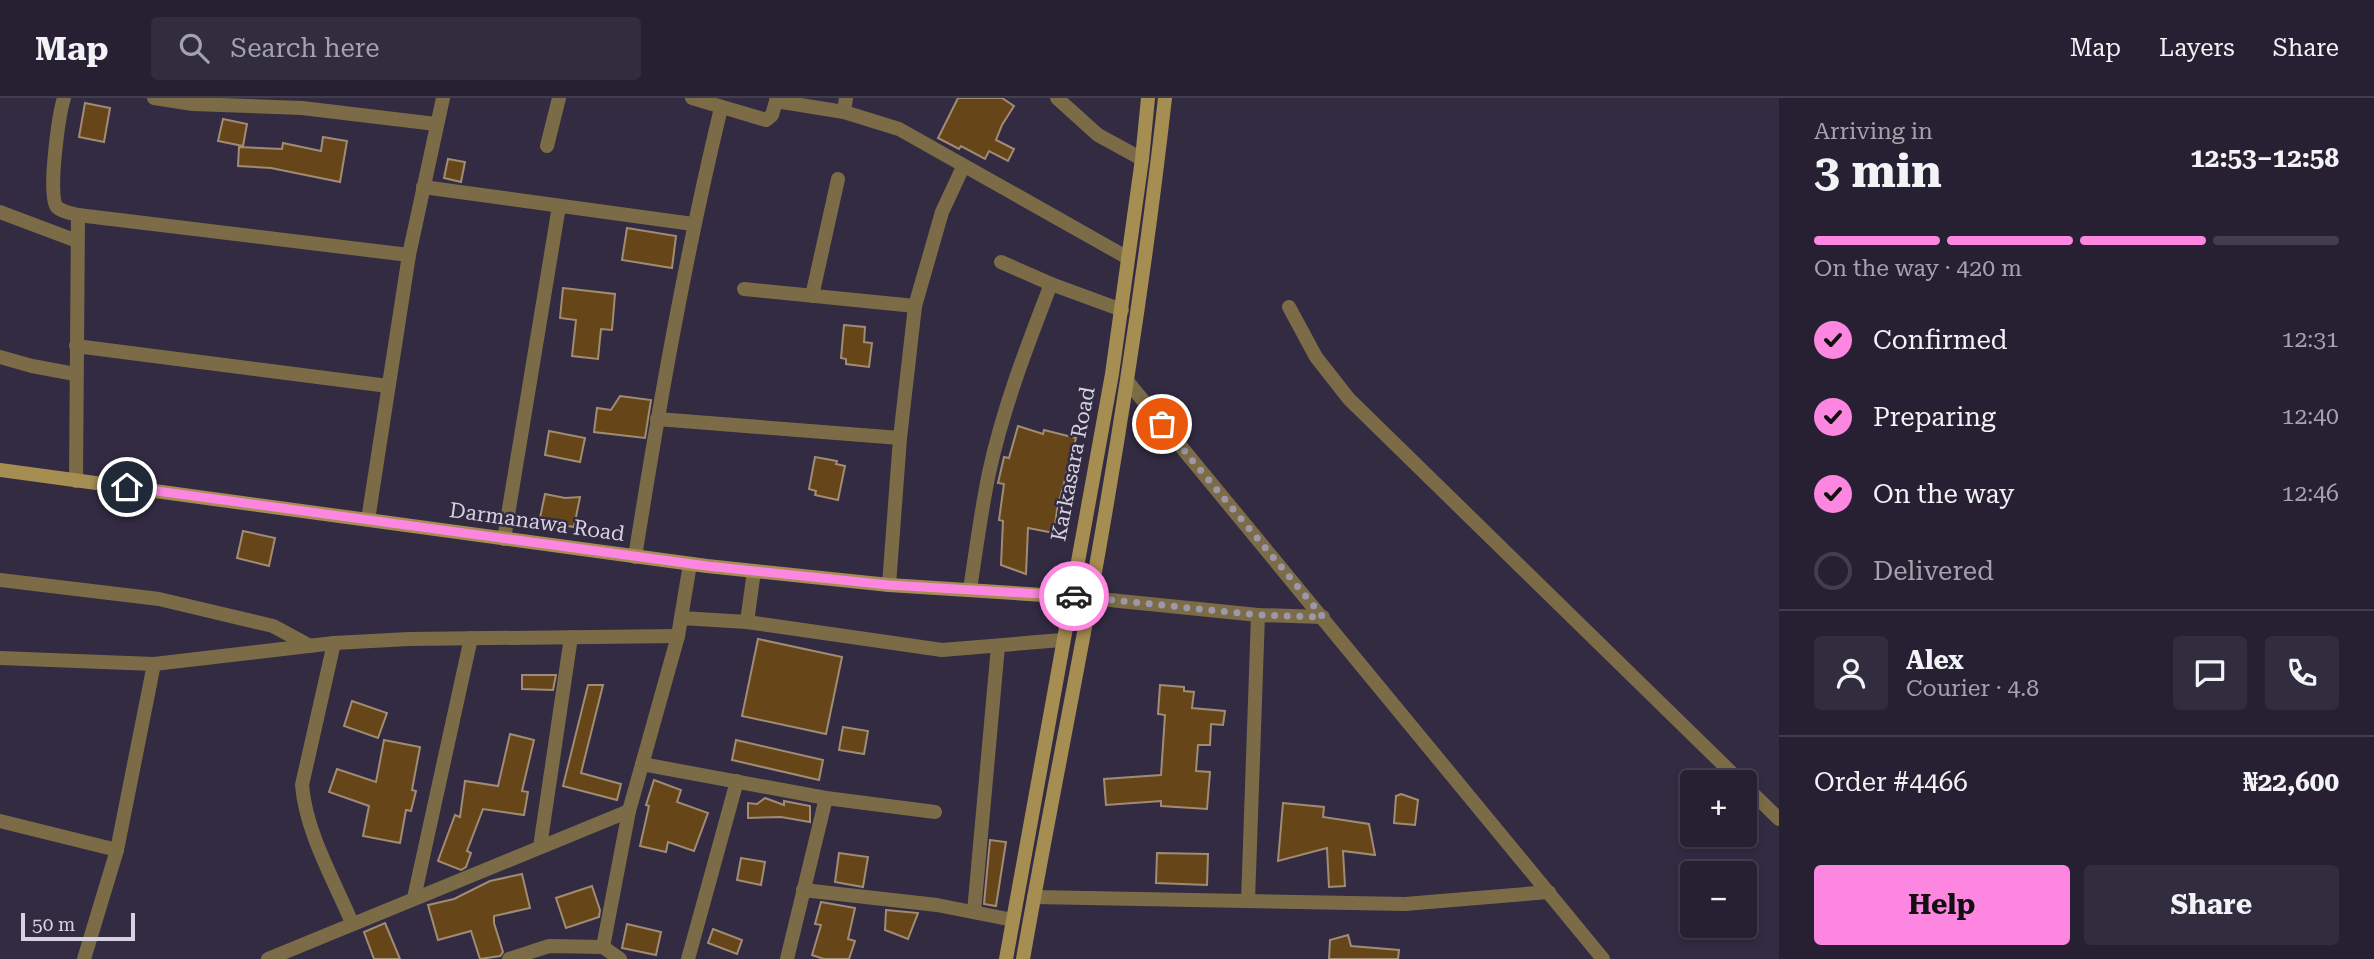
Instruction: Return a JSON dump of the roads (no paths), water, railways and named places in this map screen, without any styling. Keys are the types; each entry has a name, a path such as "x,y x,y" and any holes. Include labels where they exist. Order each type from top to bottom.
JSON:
{"main road":[{"name":"Karkasara Road","path":"1006,959 1122,310 1148,98"},
{"name":"Karkasara Road","path":"1023,959 1090,598 1150,230 1166,98"},
{"name":"Darmanawa Road","path":"0,470 690,564 889,585 1090,598"}],"street":[{"path":"368,520 409,255 443,98"},
{"path":"547,146 559,98"},
{"path":"692,98 766,120 772,116 777,100 845,105 899,129 1128,258"},
{"path":"1057,98 1098,135 1142,159"},
{"path":"160,99 193,104 305,103 436,124"},
{"path":"59,100 53,197 56,206 64,212 409,255"},
{"path":"635,557 693,224 721,108"},
{"path":"889,585 900,438 915,306 942,212 963,167"},
{"path":"812,296 838,179"},
{"path":"423,187 693,224"},
{"path":"504,539 559,206"},
{"path":"0,212 77,241"},
{"path":"76,481 78,215"},
{"path":"1001,262 1051,285 1122,310"},
{"path":"970,589 996,442 1018,368 1051,285"},
{"path":"744,289 915,306"},
{"path":"1289,307 1316,357 1349,399 1729,770"},
{"path":"76,345 388,386"},
{"path":"0,357 75,374"},
{"path":"1126,381 1603,959"},
{"path":"657,419 900,438"},
{"path":"603,947 629,811 678,636 690,564"},
{"path":"747,622 754,571"},
{"path":"0,580 159,599 273,626 310,646"},
{"path":"1090,598 1258,615 1323,617"},
{"path":"1248,901 1258,615"},
{"path":"681,618 747,622 942,650 1062,640"},
{"path":"0,658 154,664 334,643 471,638 678,636"},
{"path":"540,847 571,637"},
{"path":"414,898 471,638"},
{"path":"334,643 302,785 303,801 352,923"},
{"path":"974,912 998,646"},
{"path":"84,959 117,850 154,664"},
{"path":"642,764 826,798 935,812"},
{"path":"688,959 737,781"},
{"path":"787,959 826,798"},
{"path":"1757,798 1779,819"},
{"path":"268,959 629,811"},
{"path":"0,821 117,850"},
{"path":"803,890 937,905 1013,920"},
{"path":"1034,897 1405,904 1549,892"},
{"path":"509,959 603,947 620,959"}]}
